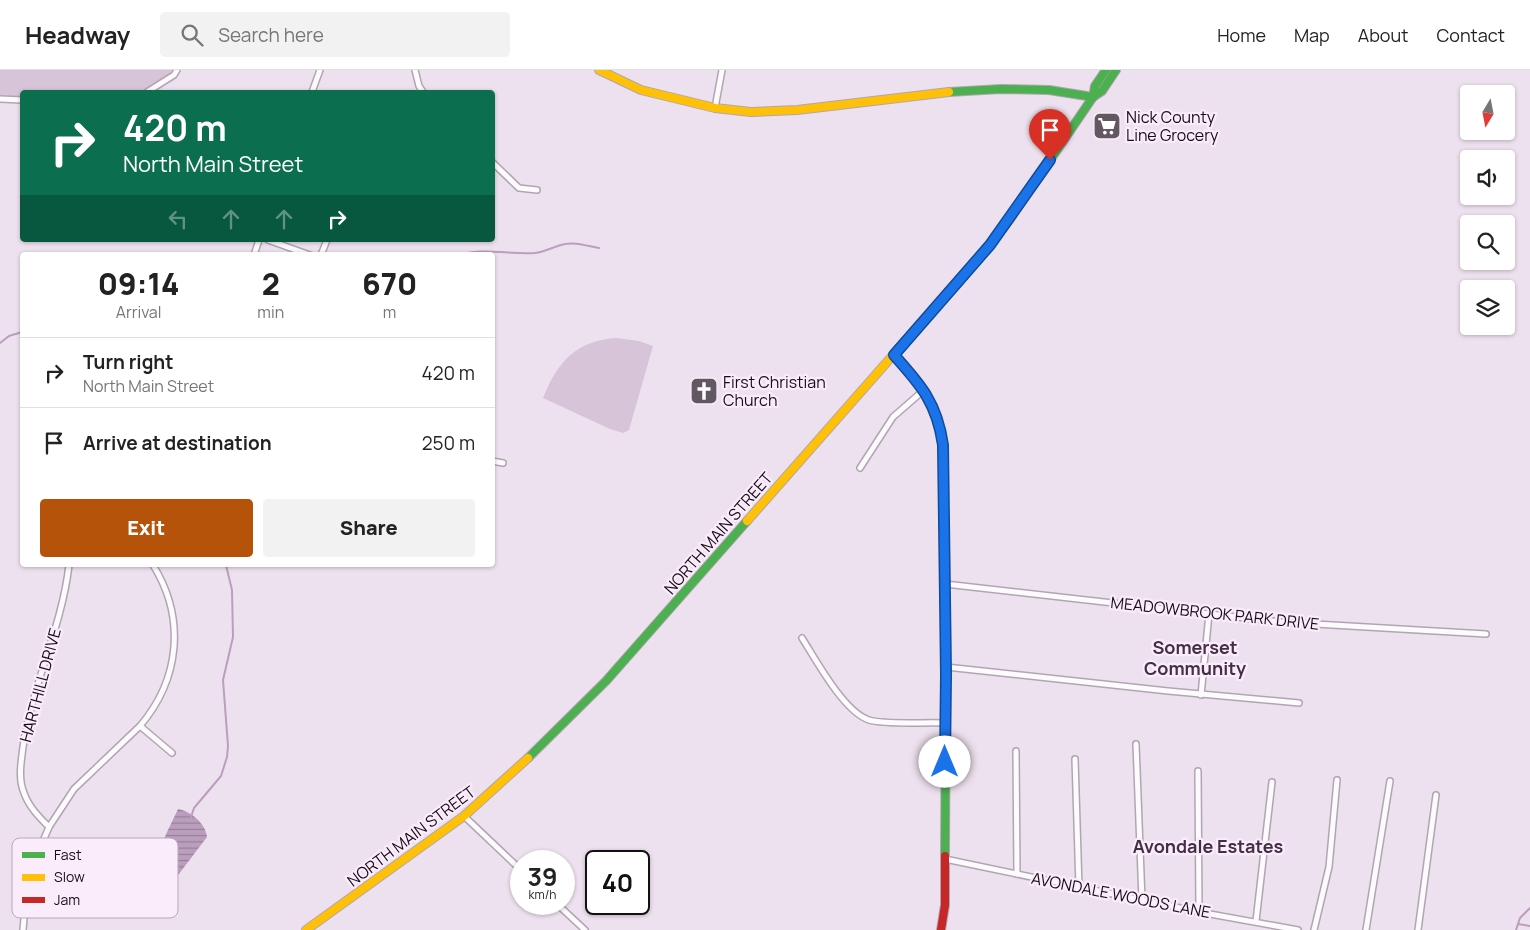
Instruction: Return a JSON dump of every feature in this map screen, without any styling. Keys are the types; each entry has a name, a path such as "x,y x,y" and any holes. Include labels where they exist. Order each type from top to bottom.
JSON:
{"main road":[{"path":"599,70 641,90 716,108 751,112 790,110 1001,89 1049,90 1093,97"},
{"name":"NORTH MAIN STREET","path":"1093,97 1095,86 1106,70"},
{"name":"NORTH MAIN STREET","path":"306,930 464,816 539,748 606,681 1000,232 1093,97 1102,91 1116,70"},
{"path":"894,355 924,390 938,419 943,445 946,667 945,904 941,930"}],"street":[{"path":"150,90 177,70"},
{"path":"313,90 320,70"},
{"path":"415,70 422,90"},
{"path":"716,108 722,70"},
{"path":"0,99 20,100"},
{"path":"495,165 519,188 537,190"},
{"path":"274,242 302,252"},
{"path":"860,468 893,417 924,390"},
{"path":"495,462 504,463"},
{"name":"HARTHILL DRIVE","path":"49,826 36,814 23,792 21,780 22,758 29,713 57,619 68,567"},
{"path":"44,838 49,826 74,789 140,726 156,705 168,679 175,639 174,622 166,590 154,567"},
{"name":"MEADOWBROOK PARK DRIVE","path":"945,584 1281,622 1486,634"},
{"path":"1201,695 1209,614"},
{"path":"802,638 836,692 859,716 876,722 945,723"},
{"path":"946,667 1201,695 1299,703"},
{"path":"140,726 172,753"},
{"path":"1136,744 1142,900"},
{"path":"1016,751 1017,874"},
{"path":"1076,759 1079,887"},
{"path":"1198,771 1199,912"},
{"path":"1314,930 1329,867 1337,780"},
{"path":"1366,930 1390,781"},
{"path":"1256,921 1272,782"},
{"path":"1418,930 1436,794"},
{"path":"464,816 510,860"},
{"name":"AVONDALE WOODS LANE","path":"945,860 1199,912 1298,930"},
{"path":"569,915 586,930"}],"shaded area":[{"path":"0,70 173,70 158,84 145,90 20,90 20,98 0,97"},
{"path":"617,338 639,341 653,346 629,430 623,433 610,429 543,398 555,374 570,355 591,343"},
{"path":"178,809 188,812 197,819 204,827 207,837 178,875 178,838 164,838"}],"waterway":[{"path":"478,252 535,253 570,244 599,248"},
{"path":"0,343 9,336 20,333"},
{"path":"191,817 194,808 221,776 227,757 228,746 223,680 233,637 232,590 226,567"},
{"path":"1516,930 1520,918 1530,908"},
{"path":"1518,924 1530,926"}],"traffic: fast":[{"path":"1093,97 1095,86 1106,70"},
{"path":"931,312 990,245 1010,219 1093,97 1102,91 1116,70"},
{"path":"949,92 1001,89 1049,90 1093,97"},
{"path":"528,758 606,681 747,521"},
{"path":"944,549 946,674 945,856"}],"traffic: slow":[{"path":"599,70 641,90 715,108 751,112 797,110 949,92"},
{"path":"747,521 931,312"},
{"path":"306,930 464,816 528,758"}],"traffic: jam":[{"path":"894,355 926,396 940,431 943,445 944,549"},
{"path":"941,930 945,905 945,856"}],"place":[{"name":"Nick County Line Grocery","path":"1107,126"},
{"name":"First Christian Church","path":"704,391"}],"district":[{"name":"Somerset Community","path":"1195,658"},
{"name":"Avondale Estates","path":"1208,847"}],"route":[{"path":"945,762 946,674 943,445 938,419 924,390 894,355 990,245 1050,160"}]}
